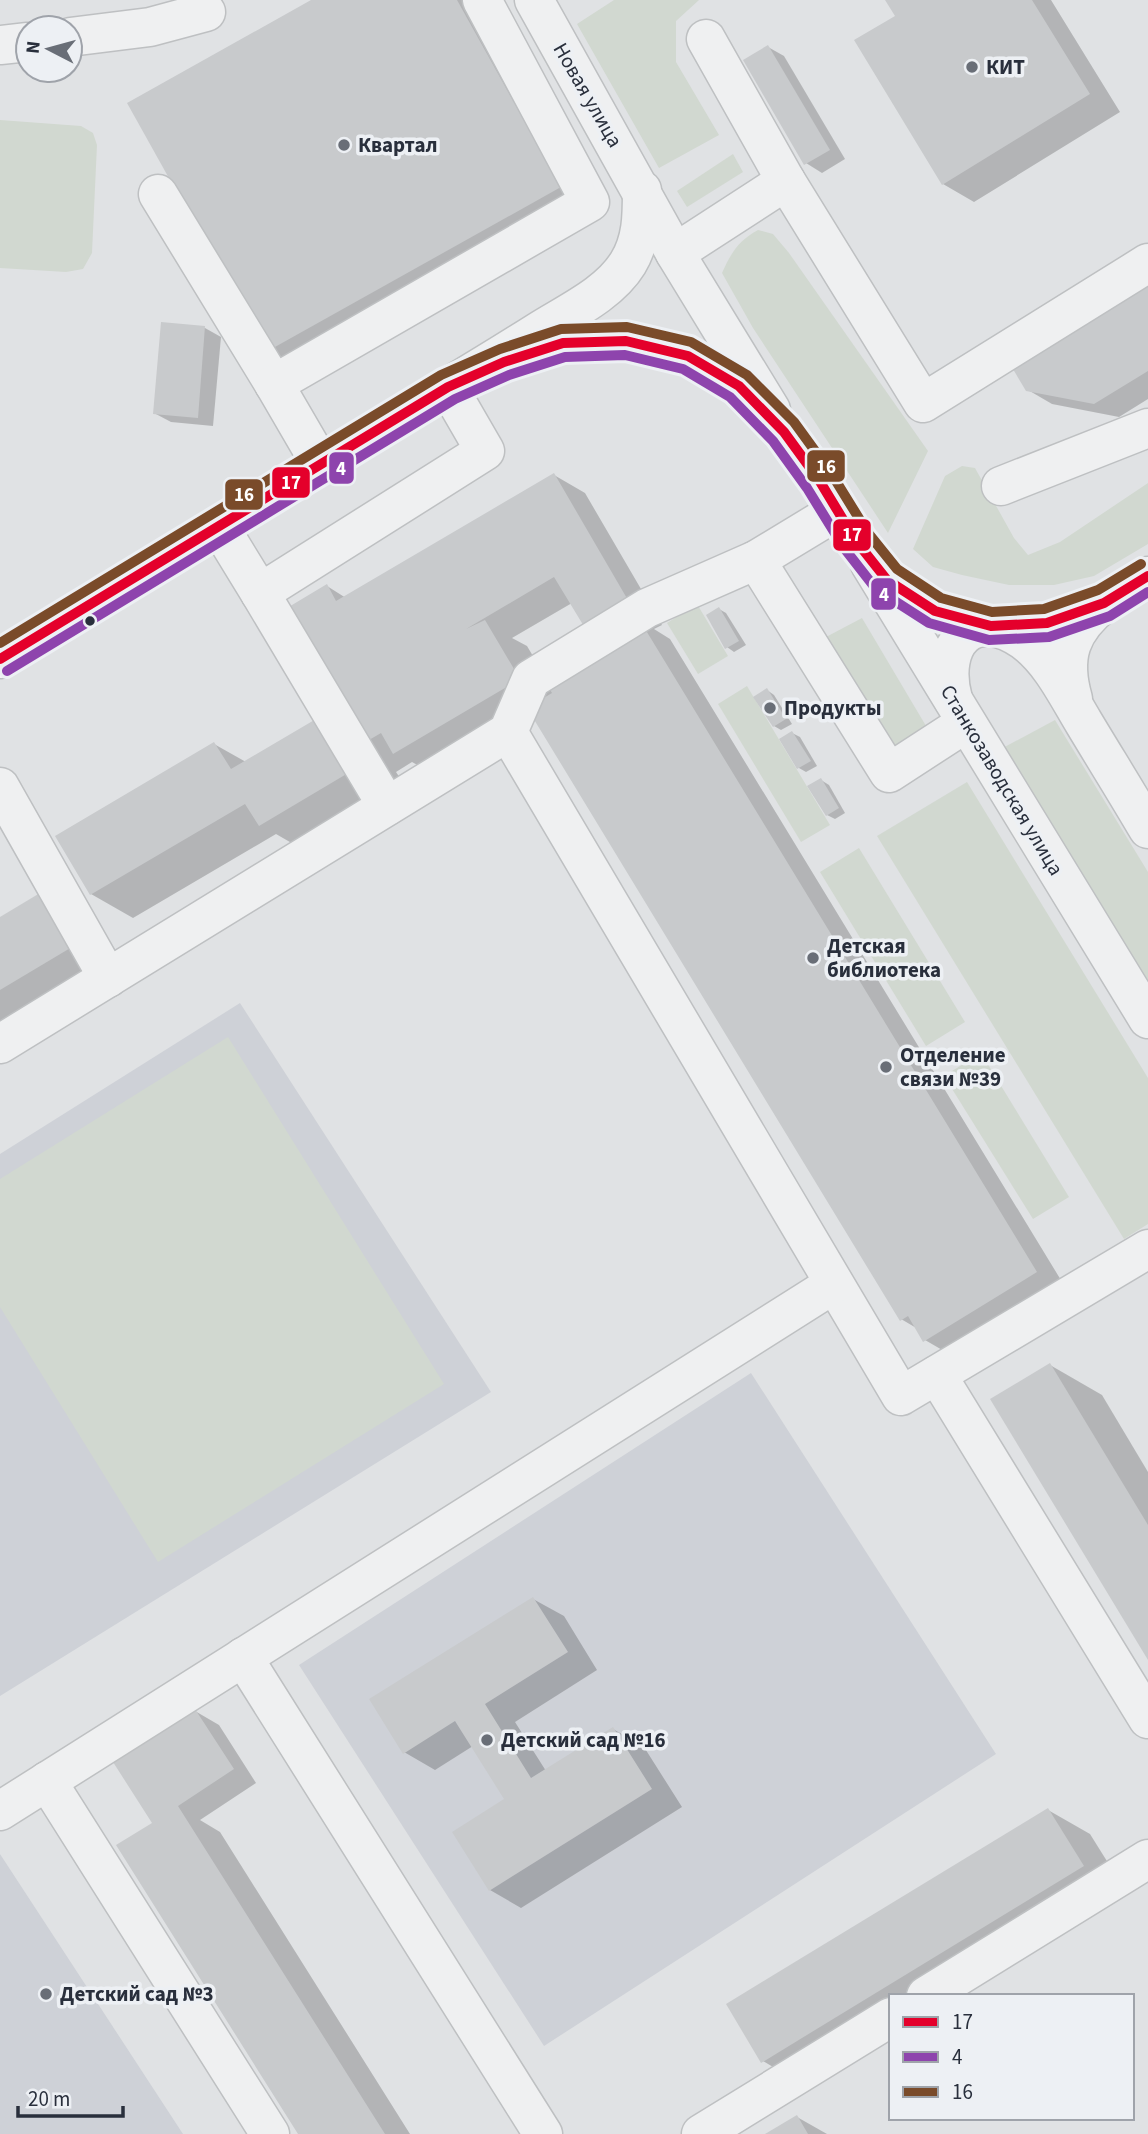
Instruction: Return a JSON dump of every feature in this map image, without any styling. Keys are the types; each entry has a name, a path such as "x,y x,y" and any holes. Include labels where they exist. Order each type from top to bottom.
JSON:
{"main road":[{"path":"0,659 448,387 503,362 563,343 626,341 688,356 739,386 784,432 887,580 936,611 990,626 1047,623 1104,603 1148,576"}],"street":[{"path":"274,384 590,202 482,0"},
{"path":"84,35 150,27 213,4"},
{"name":"Новая улица","path":"545,4 675,253 784,432"},
{"path":"706,39 786,181 923,403 1148,263"},
{"path":"675,253 786,181"},
{"path":"260,593 485,451 448,387 583,304 610,284 627,265 636,246 642,218 642,190"},
{"path":"158,194 320,463"},
{"path":"1000,486 1148,428"},
{"path":"219,526 387,806"},
{"path":"0,1044 508,732 531,679 647,608 756,560 847,526"},
{"name":"Станкозаводская улица","path":"847,526 1148,1019"},
{"path":"756,560 889,773 961,714 949,674 950,658 963,636 974,629 990,626 1024,641 1049,666 1148,828"},
{"path":"1075,708 1067,669 1069,652 1075,633 1087,616 1104,603"},
{"path":"508,732 901,1396 1148,1249"},
{"path":"0,787 108,978"},
{"path":"0,1811 834,1284"},
{"path":"937,1375 1148,1719"},
{"path":"243,1657 543,2134"},
{"path":"47,1781 270,2134"},
{"path":"929,1994 1148,1859"},
{"path":"701,2134 889,2018"}],"shaded area":[{"path":"614,0 699,0 676,21 676,62 719,135 659,168 577,24"},
{"path":"0,120 81,126 93,133 97,145 92,253 83,269 66,272 0,268"},
{"path":"733,154 743,172 687,207 677,191"},
{"path":"758,230 773,234 789,253 928,451 888,533 753,328 722,273 736,248"},
{"path":"962,466 975,468 1014,538 1028,555 1060,542 1148,483 1148,544 1094,576 1054,585 1009,585 933,567 913,549 945,476"},
{"path":"697,604 728,656 698,674 667,623"},
{"path":"862,618 929,731 895,753 826,637"},
{"path":"747,686 830,825 801,842 718,704"},
{"path":"1055,720 1148,872 1148,992 999,750"},
{"path":"967,782 1148,1078 1148,1224 1124,1239 877,836"},
{"path":"859,848 965,1022 926,1046 820,872"},
{"path":"240,1003 491,1392 0,1696 0,1154"},
{"path":"228,1037 444,1384 158,1562 0,1307 0,1179"},
{"path":"981,1053 1069,1197 1033,1219 944,1076"},
{"path":"751,1373 996,1754 544,2046 299,1665"},
{"name":"Детский сад №3","path":"0,1854 183,2134 0,2134"}],"building":[{"name":"Квартал","path":"311,0 457,0 561,187 266,352 127,103"},
{"name":"КИТ","path":"885,0 1032,0 1090,94 942,185 854,40 895,16"},
{"path":"768,45 830,150 804,165 743,60"},
{"path":"1148,272 1148,371 1094,404 1026,391 1007,359"},
{"path":"161,322 205,326 198,418 153,414"},
{"path":"554,473 632,607 588,633 554,577 466,629 485,620 520,679 393,754 381,733 357,747 287,608 327,584 336,601"},
{"path":"719,607 739,641 725,649 706,615"},
{"path":"639,619 1037,1272 923,1342 908,1316 900,1321 527,708 552,693 543,678"},
{"name":"Продукты","path":"767,688 786,719 773,727 753,697"},
{"path":"333,709 365,763 259,826 245,804 90,895 55,836 214,742 231,769"},
{"path":"792,731 811,761 797,769 779,739"},
{"path":"821,778 839,808 826,816 807,786"},
{"path":"40,893 72,947 0,990 0,917"},
{"path":"1050,1363 1148,1525 1148,1660 990,1399"},
{"name":"Детский сад №16","path":"533,1597 568,1652 485,1704 531,1778 613,1727 652,1789 489,1891 452,1832 504,1799 455,1721 403,1754 369,1699"},
{"path":"195,1709 234,1769 178,1806 385,2134 298,2134 116,1845 152,1823 113,1762"},
{"path":"1048,1808 1084,1866 761,2063 726,2004"},
{"path":"797,2115 808,2134 765,2134"}],"transit line":[{"name":"16","path":"0,643 441,375 500,349 561,329 627,327 691,342 747,375 794,422 831,473 868,533 897,569 941,598 992,612 1044,609 1098,590 1141,564"},
{"name":"17","path":"0,659 448,387 504,362 563,343 626,341 688,356 739,386 784,432 819,480 856,541 887,580 935,611 991,626 1047,623 1104,603 1148,576"},
{"name":"4","path":"7,671 455,399 509,375 565,357 625,355 683,369 730,397 773,441 807,488 844,548 876,589 929,623 989,640 1049,637 1110,616 1148,592"}],"place":[{"name":"КИТ","path":"972,67"},
{"name":"Квартал","path":"344,145"},
{"name":"Продукты","path":"770,708"},
{"name":"Детская библиотека","path":"813,958"},
{"name":"Отделение связи №39","path":"886,1067"},
{"name":"Детский сад №16","path":"487,1740"},
{"name":"Детский сад №3","path":"46,1994"}]}
